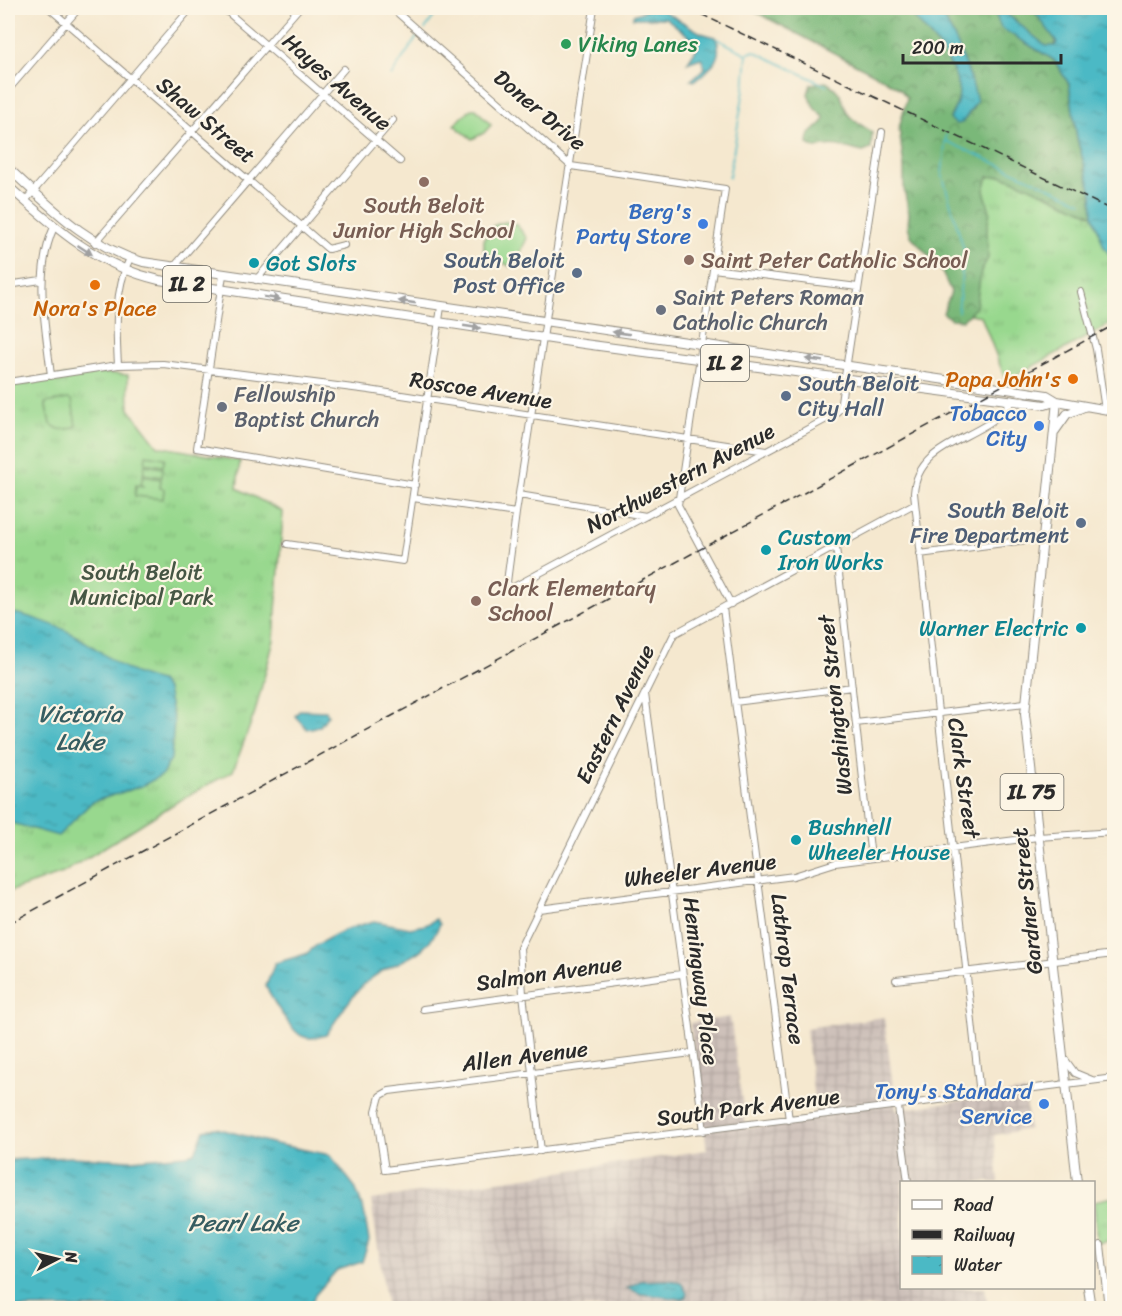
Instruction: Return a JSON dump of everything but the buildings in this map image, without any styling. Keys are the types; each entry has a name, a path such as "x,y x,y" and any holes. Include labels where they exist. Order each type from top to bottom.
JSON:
{"main road":[{"name":"IL 2","path":"8,168 95,243 130,258 173,268 1047,395 1057,401 1114,411"},
{"name":"IL 2","path":"8,186 54,227 85,250 124,270 159,280 846,381 1045,405 1057,401"},
{"name":"Gardner Street","path":"1057,401 1025,703 1077,1181"},
{"path":"1054,432 1067,414 1086,406"},
{"path":"1088,1289 1091,1308"}],"street":[{"name":"Shaw Street","path":"49,8 328,249 344,245"},
{"path":"8,90 79,8"},
{"path":"25,201 191,8"},
{"name":"Hayes Avenue","path":"223,8 400,161"},
{"path":"95,243 299,8"},
{"name":"Doner Drive","path":"392,8 571,166 725,189 713,269"},
{"path":"413,498 516,513 594,8"},
{"path":"173,268 344,69"},
{"path":"256,280 393,120"},
{"name":"Northwestern Avenue","path":"516,513 507,582 510,589 679,500 837,412 842,403 846,381 882,132"},
{"path":"51,376 41,280 47,244 54,227"},
{"path":"118,365 117,330 124,270 130,258"},
{"path":"730,604 679,512 713,269 858,287"},
{"path":"223,275 197,448 415,485"},
{"path":"8,285 41,280"},
{"path":"1081,292 1096,349 1105,410"},
{"path":"287,544 403,561 441,307"},
{"name":"Roscoe Avenue","path":"8,382 118,365 150,363 428,400 766,451"},
{"name":"Clark Street","path":"980,1095 955,848 937,713 914,504 915,483 920,467 933,455 990,422 1013,401"},
{"path":"519,495 646,516"},
{"name":"Eastern Avenue","path":"523,994 520,948 674,634 914,504"},
{"path":"920,554 1042,538"},
{"name":"Washington Street","path":"836,547 871,858"},
{"name":"Lathrop Terrace","path":"723,608 789,1120"},
{"path":"735,702 852,687"},
{"name":"Hemingway Place","path":"645,694 704,1131"},
{"path":"856,723 1025,703"},
{"name":"Wheeler Avenue","path":"539,909 794,876 835,863 871,858 1038,837 1114,832"},
{"path":"896,980 1114,954"},
{"name":"Salmon Avenue","path":"423,1009 681,974"},
{"path":"523,994 541,1151"},
{"name":"Allen Avenue","path":"385,1170 376,1112 380,1096 389,1091 692,1053"},
{"path":"1062,1054 1075,1073 1093,1081"},
{"name":"South Park Avenue","path":"385,1170 1114,1078"},
{"path":"898,1107 908,1181"},
{"path":"1101,1245 1108,1308"}],"shaded area":[{"path":"730,1017 746,1128 816,1118 806,1028 884,1017 896,1110 1025,1091 1029,1129 994,1135 999,1181 900,1181 900,1289 985,1289 988,1308 387,1308 371,1200 707,1150 690,1023"}],"green space":[{"path":"748,8 905,8 941,50 955,76 959,89 958,101 950,118 972,111 976,101 960,51 948,26 935,8 993,8 1001,28 1054,60 1069,84 1077,139 1092,193 1093,215 1016,181 1002,176 988,177 984,190 990,211 987,228 988,258 981,271 976,307 963,320 951,319 943,313 951,292 941,270 911,236 908,226 909,213 904,189 899,128 907,98 900,89 882,78"},
{"path":"1005,8 1032,8 1055,38 1055,46 1045,46 1007,14"},
{"path":"1046,56 1112,261 1114,261 1114,322 1006,381 981,316 958,312 945,153"},
{"path":"826,82 839,93 850,117 872,133 871,149 863,152 834,146 816,148 808,144 809,135 823,122 824,117 815,109 808,94 811,84"},
{"path":"471,109 476,109 491,125 484,133 472,139 454,125"},
{"path":"505,222 516,224 527,238 515,265 511,267 484,252 484,239 493,226"},
{"name":"South Beloit Municipal Park","path":"94,372 128,375 129,409 158,446 240,461 237,488 283,512 274,640 255,712 233,771 177,802 63,873 8,892 8,384"},
{"path":"72,400 76,426 65,429 56,428 50,423 45,403"},
{"path":"146,455 165,458 163,466 145,463"},
{"path":"145,465 163,468 162,477 143,474"},
{"path":"143,476 161,479 160,488 164,489 163,499 135,496 136,485 144,486 141,485"},
{"path":"1114,1197 1114,1240 1097,1243 1095,1201"}],"water":[{"path":"639,8 659,8 701,33 715,37 718,51 714,63 705,73 694,81 691,80 705,68 701,58 687,63 697,48 696,38 690,37 666,18 633,18 633,15 647,10"},
{"path":"905,8 935,8 955,38 977,101 962,123 956,124 950,119 958,101 959,89 949,63 932,38"},
{"path":"993,8 1005,8 1007,14 1046,46 1055,46 1057,42 1032,8 1114,8 1114,261 1104,247 1093,215 1092,193 1077,138 1069,84 1054,60 1001,28"},
{"name":"Victoria Lake","path":"8,612 42,621 68,632 124,668 160,681 167,690 174,722 171,759 162,775 142,786 92,802 58,836 8,822"},
{"path":"300,710 326,711 328,715 320,726 307,729 295,716"},
{"path":"436,919 440,924 426,946 369,980 351,999 326,1035 308,1038 298,1033 282,1014 266,986 275,963 306,954 318,944 344,930 374,921 410,928 426,925"},
{"name":"Pearl Lake","path":"216,1128 271,1143 330,1155 355,1187 364,1211 369,1241 362,1262 337,1270 315,1295 309,1308 8,1308 8,1160 71,1157 132,1160 186,1155 195,1153 204,1130"},
{"path":"640,1281 681,1282 687,1293 686,1297 682,1299 641,1294 627,1288"}],"waterway":[{"path":"425,29 440,8"},
{"path":"391,76 417,37"},
{"path":"717,39 747,54 744,90 729,177"},
{"path":"747,54 754,51 827,86"},
{"path":"946,135 942,174 964,250 958,312"},
{"path":"946,141 1082,202"}],"railway":[{"path":"688,8 1114,211"},
{"path":"8,924 1114,325"}],"place":[{"name":"Viking Lanes","path":"566,44"},
{"name":"South Beloit Junior High School","path":"424,182"},
{"name":"Berg's Party Store","path":"703,224"},
{"name":"Saint Peter Catholic School","path":"689,260"},
{"name":"Got Slots","path":"254,263"},
{"name":"South Beloit Post Office","path":"577,273"},
{"name":"Nora's Place","path":"95,285"},
{"name":"Saint Peters Roman Catholic Church","path":"661,310"},
{"name":"Papa John's","path":"1073,379"},
{"name":"South Beloit City Hall","path":"786,396"},
{"name":"Fellowship Baptist Church","path":"222,407"},
{"name":"Tobacco City","path":"1039,426"},
{"name":"South Beloit Fire Department","path":"1081,523"},
{"name":"Custom Iron Works","path":"766,550"},
{"name":"Clark Elementary School","path":"476,601"},
{"name":"Warner Electric","path":"1081,628"},
{"name":"Bushnell Wheeler House","path":"796,840"},
{"name":"Tony's Standard Service","path":"1044,1104"}]}
